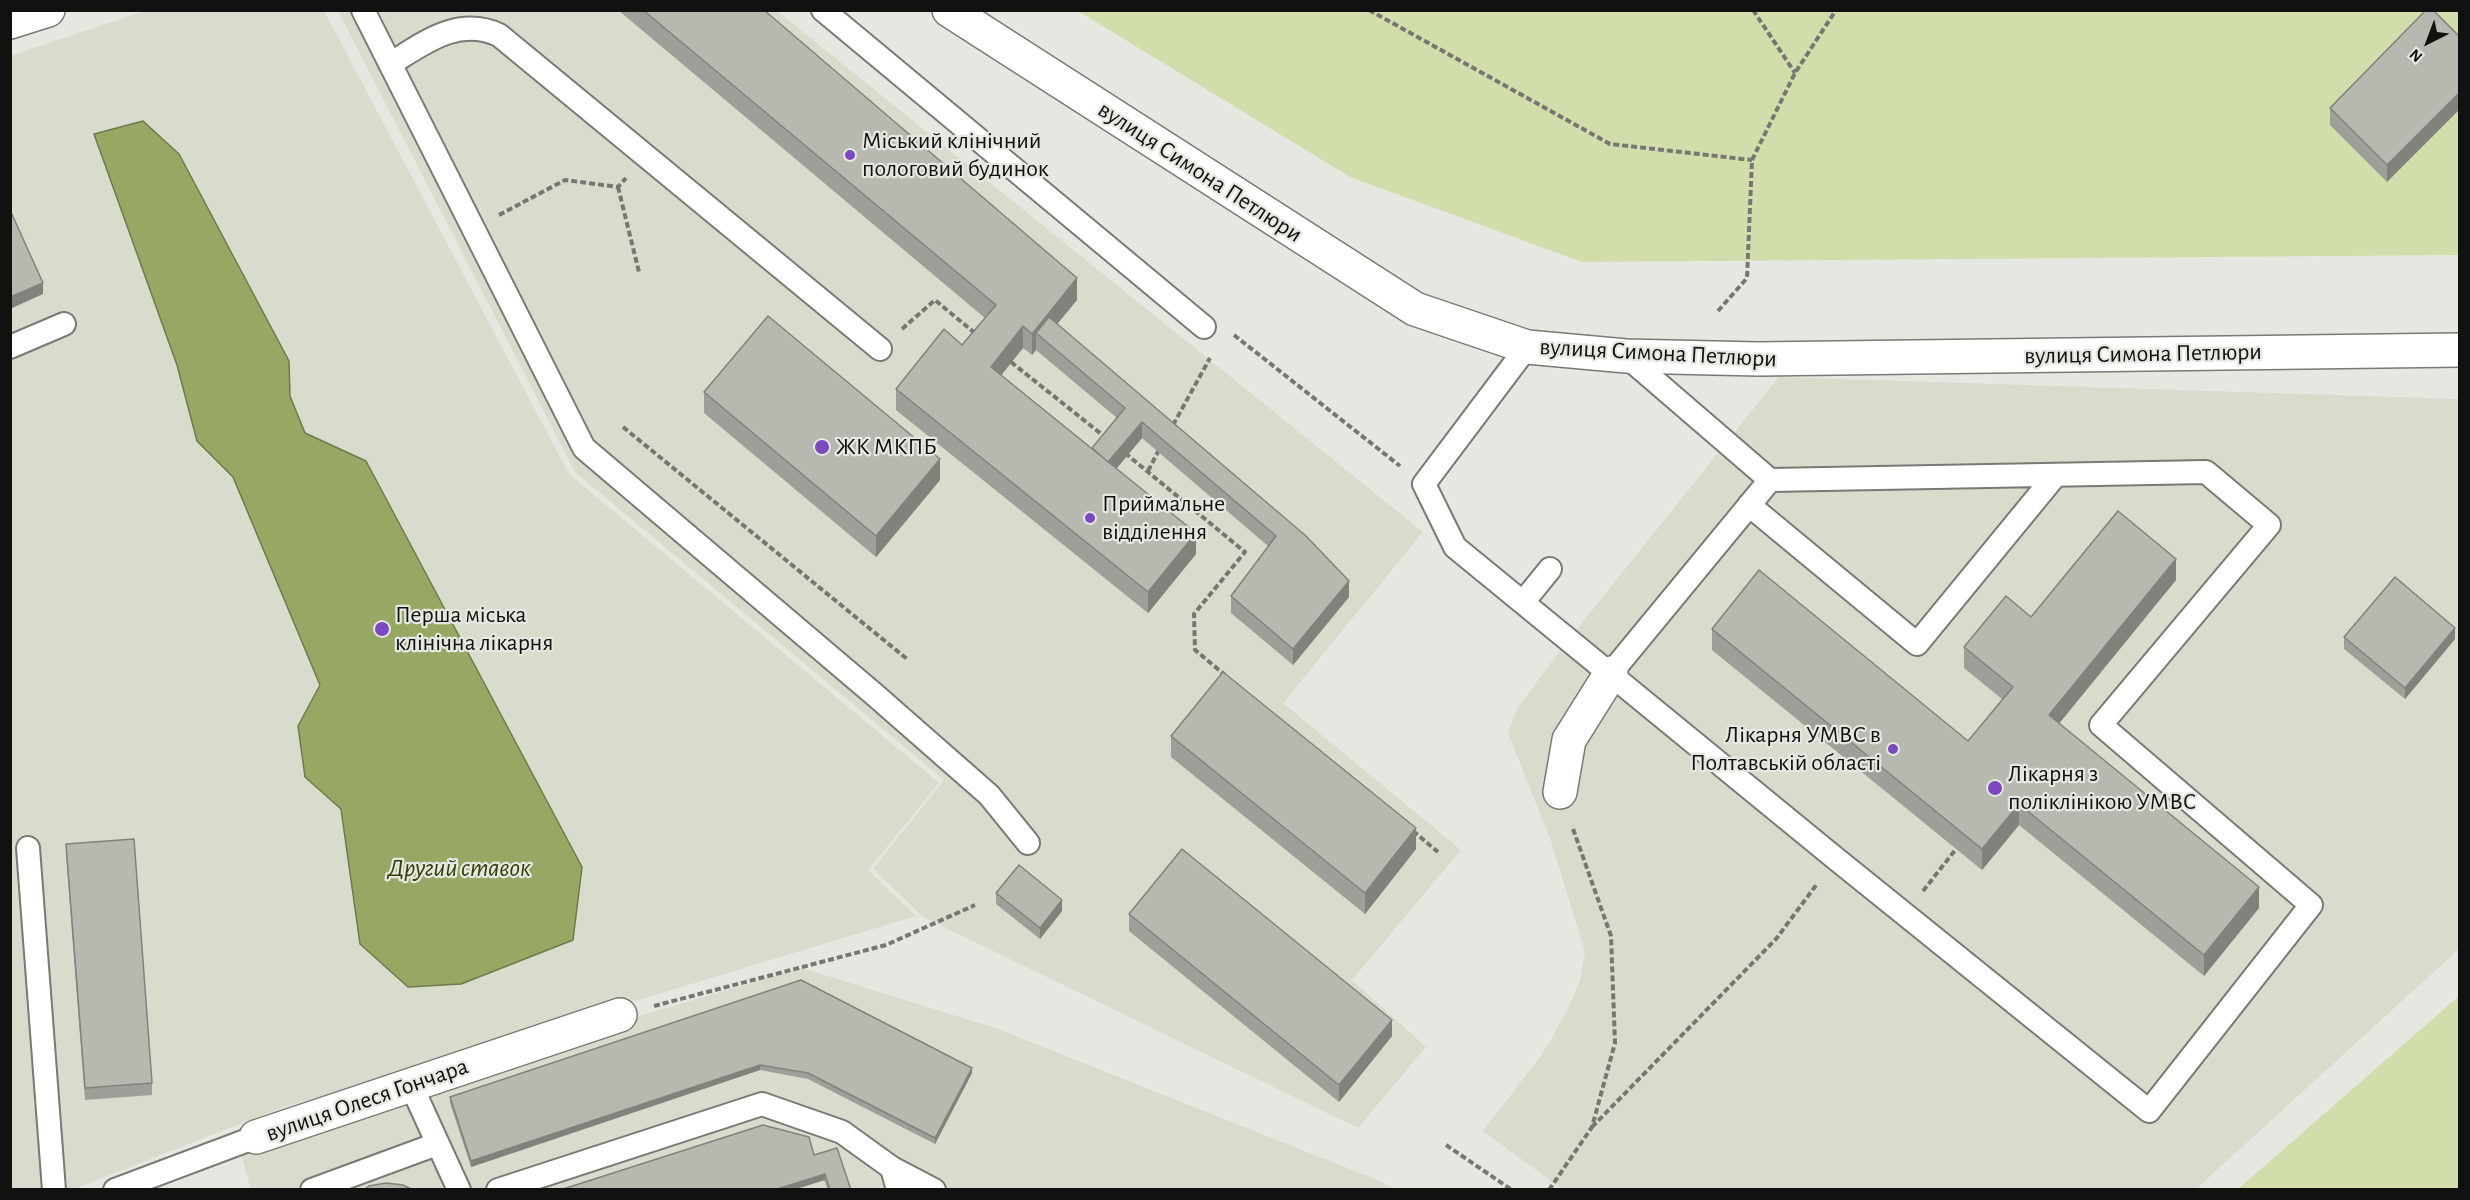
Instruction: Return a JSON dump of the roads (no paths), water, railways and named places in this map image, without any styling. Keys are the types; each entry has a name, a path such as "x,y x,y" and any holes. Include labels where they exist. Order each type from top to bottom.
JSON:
{"street":[{"path":"10,22 48,10"},
{"name":"вулиця Симона Петлюри","path":"949,10 1415,309 1527,347 1626,356 1758,359 2460,350"},
{"path":"1560,792 1569,740 1611,673"},
{"name":"вулиця Олеся Гончара","path":"256,1137 620,1015"}],"lane":[{"path":"363,10 584,448 866,687 989,795 1028,843"},
{"path":"823,10 1204,327"},
{"path":"390,64 422,44 455,29 476,27 499,35 880,349"},
{"path":"10,347 64,324"},
{"path":"1527,347 1424,484 1455,547 2149,1111 2311,905 2101,725 2269,525 2206,472 2054,477 1770,480 1626,356"},
{"path":"1749,505 1917,644 2054,477"},
{"path":"1611,673 1770,480"},
{"path":"1524,602 1550,568"},
{"path":"28,848 54,1190"},
{"path":"411,1085 459,1190"},
{"path":"498,1190 762,1104 842,1132 892,1168 934,1190"},
{"name":"вулиця Олеся Гончара","path":"115,1190 256,1137"},
{"path":"312,1190 437,1144"},
{"path":"892,1168 898,1190"}],"water":[{"name":"Другий ставок","path":"143,121 179,154 289,361 290,396 305,433 366,461 582,867 573,940 461,984 408,987 360,944 341,809 305,777 298,726 320,685 233,477 197,441 177,365 94,134"}],"place":[{"name":"Міський клінічний пологовий будинок","path":"850,155"},
{"name":"ЖК МКПБ","path":"822,447"},
{"name":"Приймальне відділення","path":"1090,518"},
{"name":"Перша міська клінічна лікарня","path":"382,629"},
{"name":"Лікарня УМВС в Полтавській області","path":"1893,749"},
{"name":"Лікарня з поліклінікою УМВС","path":"1995,788"}]}
